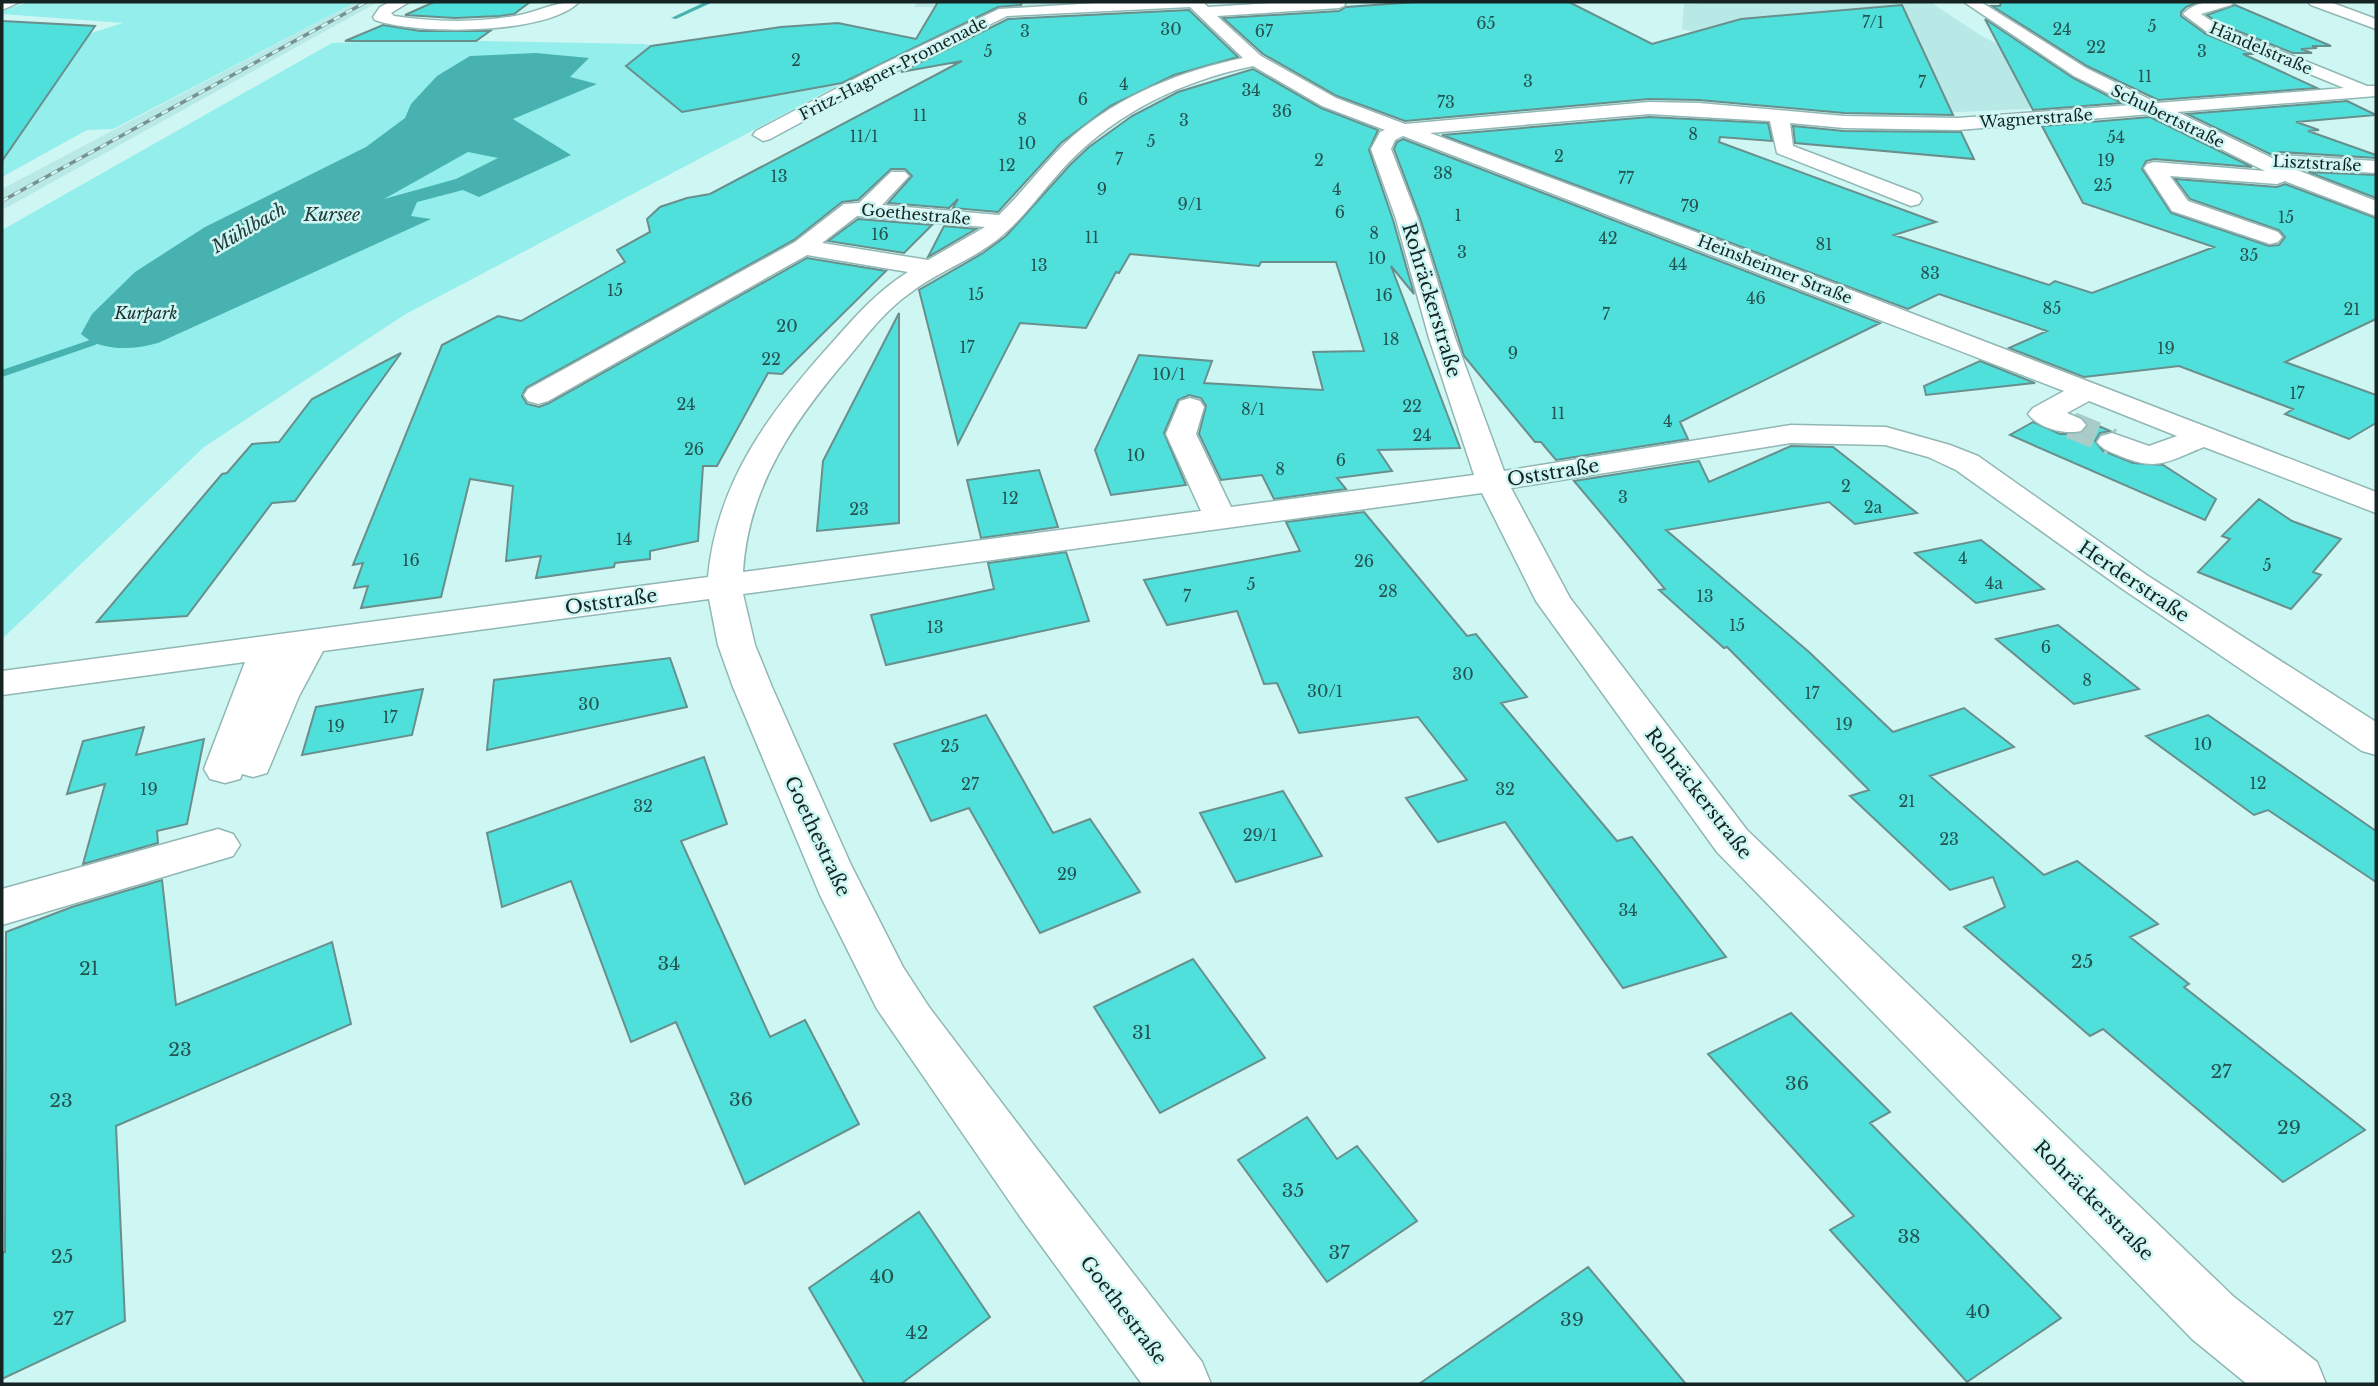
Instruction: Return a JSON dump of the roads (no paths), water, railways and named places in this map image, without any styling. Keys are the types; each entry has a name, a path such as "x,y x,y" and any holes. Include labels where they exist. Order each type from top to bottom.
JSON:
{"street":[{"path":"2,5 12,2"},
{"path":"401,2 385,10 381,16 389,22 493,24 540,15 571,2"},
{"name":"Schubertstraße","path":"1971,2 2080,72 2300,180 2376,209"},
{"name":"Händelstraße","path":"2226,2 2197,9 2191,14 2213,29 2372,91"},
{"path":"2316,2 2376,24"},
{"name":"Fritz-Hagner-Promenade","path":"763,135 885,70 1004,12 1197,5 1339,4"},
{"name":"Heinsheimer Straße","path":"1197,5 1255,60 1329,102 1686,236 2376,503"},
{"name":"Goethestraße","path":"1180,1384 1024,1180 887,983 809,819 738,652 724,586 730,532 739,499 777,428 804,390 866,321 903,285 977,244 1003,222 1081,139 1117,111 1139,99 1223,66 1255,60"},
{"path":"2294,74 2325,74"},
{"name":"Wagnerstraße","path":"1401,130 1649,108 1699,109 1844,122 1958,124 2372,91"},
{"path":"1779,116 1784,149 1912,199"},
{"name":"Rohräckerstraße","path":"1401,130 1387,136 1381,149 1407,219 1442,338 1492,482 1554,601 1732,841 2213,1318 2295,1384"},
{"name":"Lisztstraße","path":"2257,160 2376,167"},
{"path":"2270,237 2180,206 2154,168 2300,180"},
{"path":"865,210 898,176"},
{"name":"Goethestraße","path":"538,395 803,247 852,209 1003,222"},
{"path":"803,247 930,268"},
{"path":"2071,425 2043,414 2088,390"},
{"path":"1190,407 1181,434 1221,520"},
{"name":"Oststraße","path":"2,683 1221,520 1492,482 1791,434 1886,436"},
{"name":"Herderstraße","path":"1886,436 1940,451 1967,463 2136,583 2376,740"},
{"path":"2112,442 2149,457 2205,436"},
{"path":"270,646 239,766 310,641"},
{"path":"2,907 218,845"}],"water":[{"name":"Kursee","path":"536,53 589,58 570,77 597,84 513,119 571,155 479,197 463,190 417,202 411,216 431,219 158,343 138,347 108,347 81,334 92,314 135,272 205,227 366,147 405,118 411,104 437,76 470,56","holes":["468,152 498,158 456,179 384,199"]}],"waterway":[{"path":"674,18 710,2"},
{"name":"Mühlbach","path":"2,374 91,343 107,333"}],"tunnel":[{"path":"2071,425 2112,442"}],"railway":[{"path":"2,201 366,2"}],"park label":[{"name":"Kurpark","path":"146,313"}]}
